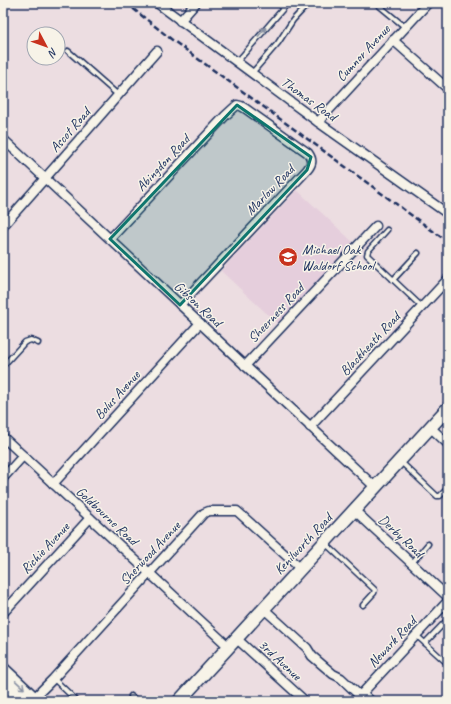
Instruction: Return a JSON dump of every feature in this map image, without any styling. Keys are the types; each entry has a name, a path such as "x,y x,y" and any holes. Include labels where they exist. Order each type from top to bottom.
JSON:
{"street":[{"name":"Thomas Road","path":"156,3 318,122 445,212"},
{"path":"180,21 196,3"},
{"name":"Cumnor Avenue","path":"318,122 428,3"},
{"path":"393,40 448,89"},
{"name":"Ascot Road","path":"3,226 157,50"},
{"name":"Abingdon Road","path":"110,239 224,116 237,105"},
{"name":"Marlow Road","path":"180,304 311,166 311,157 308,153 246,109 237,105"},
{"name":"Gibson Road","path":"3,139 375,487"},
{"path":"445,212 448,203"},
{"name":"Sheerness Road","path":"245,366 376,226"},
{"name":"Blackheath Road","path":"310,427 448,279"},
{"name":"Bolus Avenue","path":"53,484 200,323"},
{"name":"Kenilworth Road","path":"180,701 448,408"},
{"path":"430,427 448,444"},
{"name":"Goldbourne Road","path":"3,437 149,573 233,643"},
{"path":"3,478 23,456"},
{"name":"Sherwood Avenue","path":"31,700 53,679 204,513 209,511 234,510 239,512 301,569"},
{"name":"Derby Road","path":"354,510 448,597"},
{"name":"Richie Avenue","path":"3,613 90,518"},
{"name":"Newark Road","path":"360,696 448,601"},
{"path":"264,609 307,648 312,656 333,674 341,678 360,696"},
{"name":"3rd Avenue","path":"233,643 305,701"},
{"path":"3,669 31,700"},
{"path":"3,682 31,700"}],"lane":[{"path":"237,62 288,3"},
{"path":"252,73 309,3"},
{"path":"376,3 405,27"},
{"path":"68,51 118,95"},
{"path":"387,230 368,251 367,255 422,307"},
{"path":"393,280 418,253"},
{"path":"3,366 25,342 31,340 38,343"},
{"path":"400,460 437,496 440,496 448,488"},
{"path":"325,543 375,590 363,605"},
{"path":"412,563 428,544"},
{"path":"425,643 448,618"},
{"path":"416,635 448,664"},
{"path":"53,679 77,701"},
{"path":"131,696 137,701"},
{"path":"360,696 374,701"}],"highlighted area":[{"path":"237,105 311,157 307,170 180,305 110,239"}],"shaded area":[{"name":"Michael Oak Waldorf School","path":"297,190 354,243 278,324 221,271"}],"railway":[{"path":"126,3 171,39 448,242"}],"place":[{"name":"Michael Oak Waldorf School","path":"288,257"}]}
